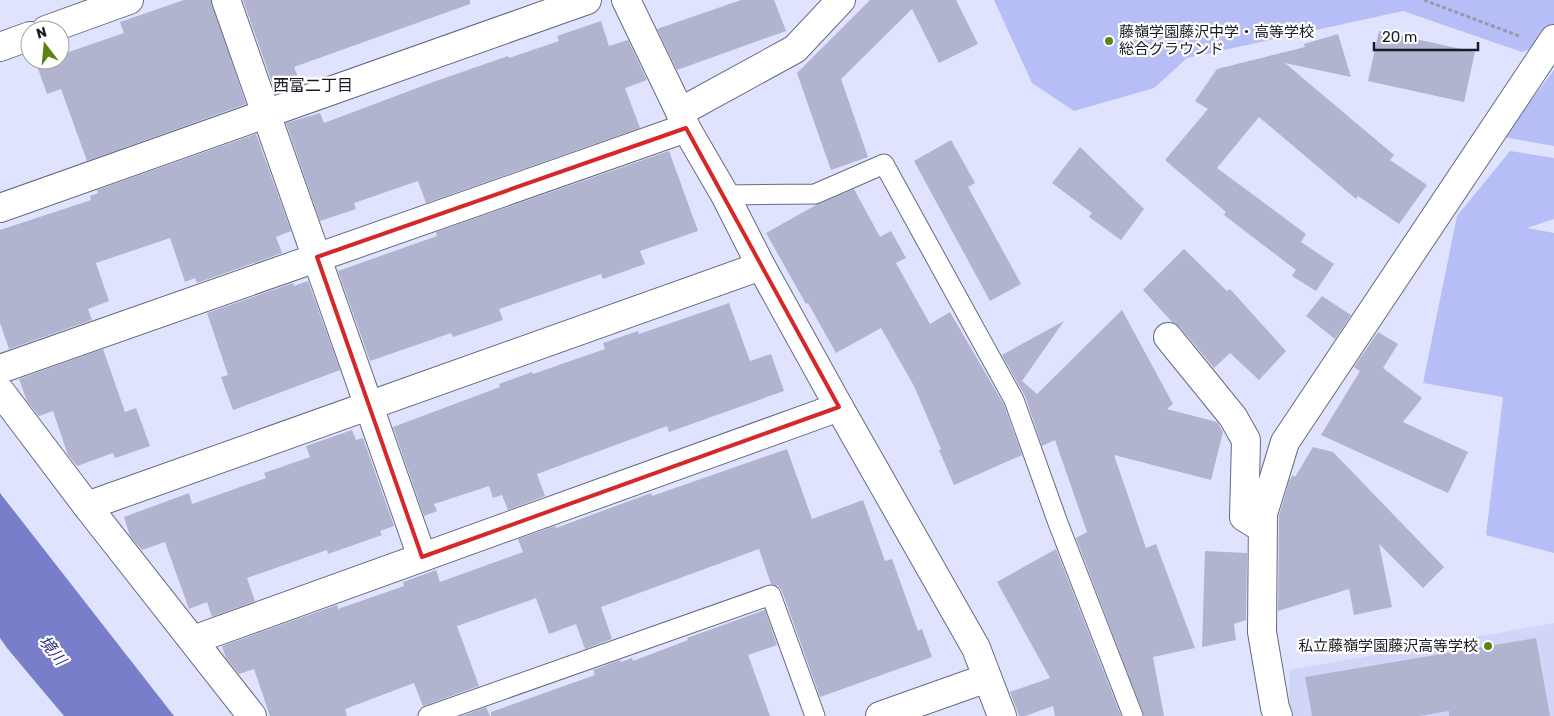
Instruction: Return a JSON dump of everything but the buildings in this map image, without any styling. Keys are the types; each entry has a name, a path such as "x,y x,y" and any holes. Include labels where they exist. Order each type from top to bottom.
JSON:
{"street":[{"path":"70,21 129,0"},
{"path":"226,0 422,557"},
{"path":"0,208 587,0"},
{"path":"626,0 683,120 725,195 761,266 976,648 1002,716"},
{"path":"0,369 317,257 683,120 795,49 841,0"},
{"path":"0,46 20,39"},
{"path":"1278,716 1262,632 1262,528 1263,514 1285,442 1554,39"},
{"path":"87,506 761,266"},
{"path":"1168,336 1232,417 1246,440 1244,517 1262,528"},
{"path":"0,391 87,506 252,716"},
{"path":"193,640 839,407"},
{"path":"880,716 988,678"}],"lane":[{"path":"725,195 815,194 884,164 1014,400 1058,523 1133,716"},
{"path":"428,716 771,595 815,716"}],"path":[{"path":"1424,0 1522,38"}],"highlighted area":[{"path":"686,128 839,407 422,557 317,257"}],"shaded area":[{"name":"藤嶺学園藤沢中学・高等学校 総合グラウンド","path":"994,0 1554,0 1554,33 1540,45 1522,52 1403,11 1187,58 1154,88 1074,111 1032,83"},
{"path":"1554,70 1554,146 1503,137"},
{"path":"1510,151 1554,158 1554,219 1527,228 1554,233 1554,553 1486,535 1503,397 1423,383 1457,216"},
{"name":"私立藤嶺学園藤沢高等学校","path":"1554,623 1554,716 1290,716 1289,670"}],"water":[{"name":"境川","path":"0,493 174,716 64,716 7,648 0,638"}],"place":[{"name":"藤嶺学園藤沢中学・高等学校 総合グラウンド","path":"1109,41"},
{"name":"私立藤嶺学園藤沢高等学校","path":"1488,646"}],"district":[{"name":"西富二丁目","path":"313,85"}]}
